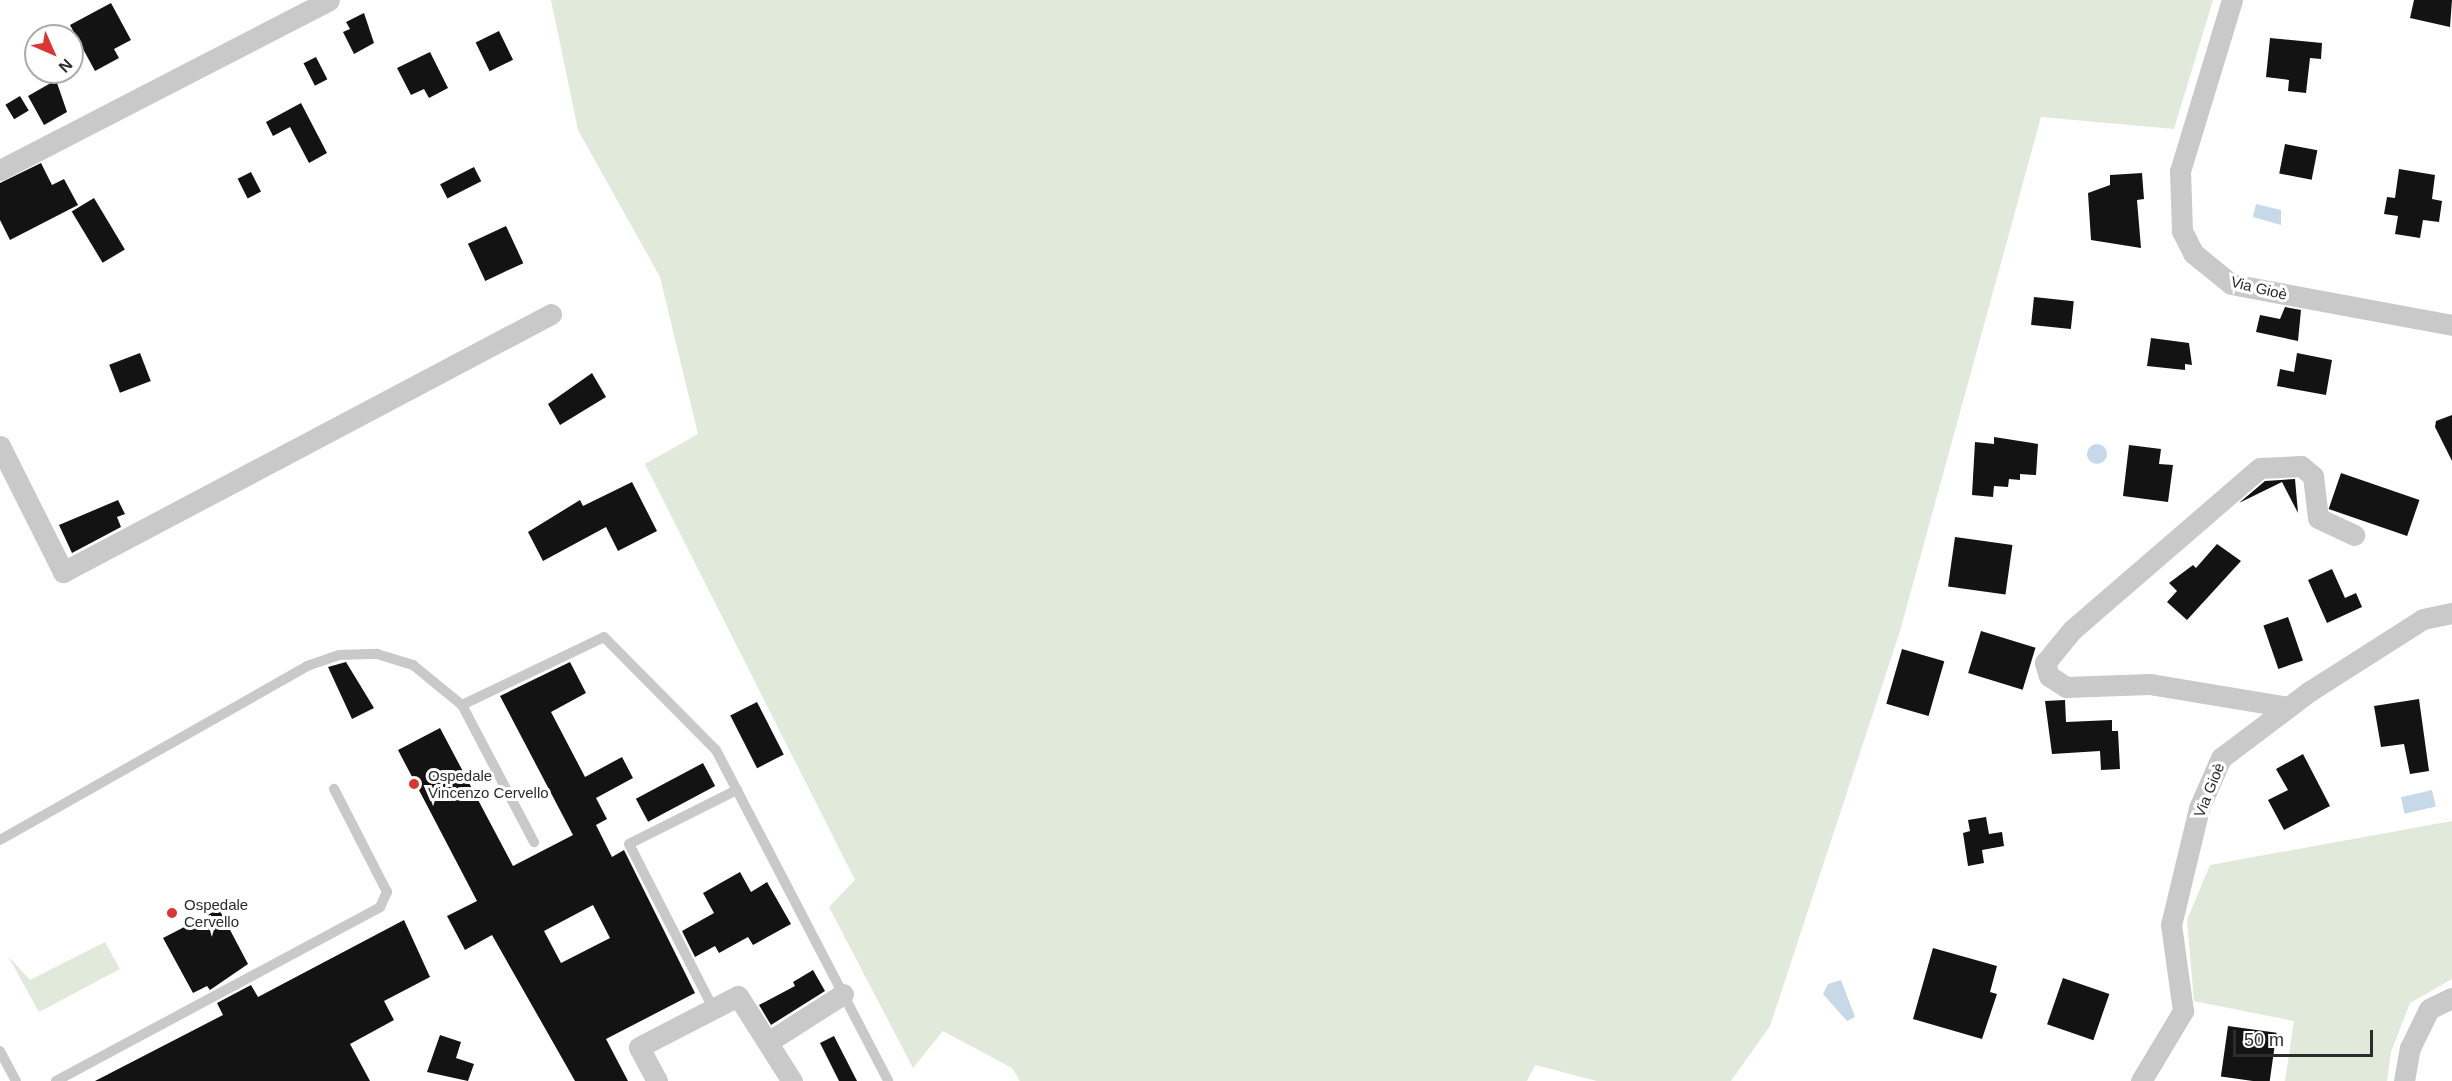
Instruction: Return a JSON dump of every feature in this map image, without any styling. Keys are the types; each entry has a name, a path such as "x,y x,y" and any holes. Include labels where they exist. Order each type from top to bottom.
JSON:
{"street":[{"path":"0,170 328,0"},
{"name":"Via Gioè","path":"2232,0 2180,171 2182,231 2193,253 2232,284 2452,325"},
{"path":"0,446 63,572 551,314"},
{"path":"2288,707 2128,682 2066,687 2049,676 2046,663 2072,630 2260,468 2301,466 2313,476 2318,518 2354,535"},
{"name":"Via Gioè","path":"2141,1081 2183,1011 2171,925 2199,808 2220,758 2288,707 2423,620 2452,613"},
{"path":"768,1042 843,994"},
{"path":"657,1081 639,1047 738,996 792,1081"},
{"path":"2404,1081 2410,1048 2429,1009 2452,998"}],"lane":[{"path":"462,705 604,637 716,750 888,1081"},
{"path":"0,840 307,666 339,656 376,654 413,665 462,705 534,842"},
{"path":"56,1081 380,907 387,892 334,789"},
{"path":"713,1008 630,844 737,790"},
{"path":"0,1051 16,1081"}],"green space":[{"path":"551,0 2213,0 2174,129 2041,117 1900,631 1770,1026 1731,1081 1597,1081 1535,1065 1527,1081 1020,1081 1012,1068 943,1031 913,1068 829,907 855,880 645,464 698,434 660,277 578,130"},
{"path":"2452,821 2452,979 2410,1003 2391,1052 2387,1081 2285,1081 2294,1021 2194,1001 2187,920 2210,865"},
{"path":"105,942 120,969 39,1012 8,956 30,980"}],"water":[{"path":"2256,204 2281,210 2281,225 2253,217"},
{"path":"2097,444 2104,447 2107,454 2104,461 2097,464 2090,461 2087,454 2090,447"},
{"path":"2432,790 2436,807 2405,814 2401,797"},
{"path":"1841,980 1855,1017 1847,1021 1823,994 1828,984"}],"building":[{"path":"2414,0 2452,0 2450,27 2410,18"},
{"path":"111,3 131,40 114,49 119,58 95,71 84,51 84,24 72,24"},
{"path":"364,13 374,43 354,54 343,32 350,29 346,22"},
{"path":"499,31 513,60 490,71 476,42"},
{"path":"2270,38 2322,43 2321,59 2310,58 2306,93 2288,91 2289,80 2266,77"},
{"path":"430,52 448,88 429,98 424,89 411,95 397,68"},
{"path":"316,57 327,79 315,86 304,63"},
{"path":"49,84 57,84 67,112 44,125 28,96"},
{"path":"20,96 29,111 14,119 5,105"},
{"path":"301,103 327,153 309,163 290,127 273,136 266,122"},
{"path":"2285,144 2317,150 2312,180 2279,173"},
{"path":"41,163 52,185 64,179 78,205 10,240 0,220 0,183"},
{"path":"474,167 481,181 447,199 440,184"},
{"path":"2399,169 2435,175 2432,199 2442,201 2439,222 2423,220 2420,238 2395,234 2398,216 2384,214 2387,197 2395,198"},
{"path":"251,172 261,192 248,198 238,179"},
{"path":"2142,173 2144,199 2137,200 2141,248 2091,240 2088,193 2110,185 2110,175"},
{"path":"94,198 125,249 103,263 72,211"},
{"path":"506,226 523,263 485,281 468,244"},
{"path":"2034,297 2074,301 2071,329 2031,325"},
{"path":"2285,307 2301,310 2298,341 2256,332 2260,315 2280,319"},
{"path":"2151,338 2189,343 2192,365 2185,364 2185,370 2147,366"},
{"path":"140,353 151,381 120,393 109,365"},
{"path":"2297,353 2332,360 2326,395 2277,386 2280,369 2294,372"},
{"path":"592,373 606,397 560,425 548,404"},
{"path":"2452,415 2452,461 2435,427 2436,421"},
{"path":"1994,437 2038,444 2036,475 2020,474 2020,480 2009,479 2008,487 1994,486 1993,497 1972,495 1975,442 1994,444"},
{"path":"2129,445 2161,449 2159,464 2173,465 2168,502 2123,496"},
{"path":"2341,473 2419,500 2407,536 2329,509"},
{"path":"2295,479 2298,513 2282,482 2239,503 2265,481"},
{"path":"632,482 657,531 618,551 606,527 543,561 528,532 580,500 583,506"},
{"path":"118,500 125,514 117,517 121,527 72,553 59,525"},
{"path":"1955,537 2012,545 2005,595 1948,587"},
{"path":"2217,544 2241,561 2187,620 2167,602 2177,591 2169,583 2193,565 2196,568"},
{"path":"2332,569 2345,598 2356,593 2362,607 2327,623 2308,580"},
{"path":"2288,617 2303,660 2278,669 2263,625"},
{"path":"1981,631 2036,648 2023,690 1968,673"},
{"path":"1902,649 1944,661 1929,716 1886,704"},
{"path":"346,662 374,708 352,719 328,667"},
{"path":"570,662 586,693 551,712 585,777 622,757 633,778 596,798 607,819 596,825 612,857 624,850 695,993 606,1039 628,1081 575,1081 492,935 465,950 447,916 477,901 398,750 440,728 513,866 573,835 500,696","holes":["593,905 610,938 561,963 544,931"]},
{"path":"2419,699 2429,771 2410,774 2404,744 2381,747 2374,706"},
{"path":"2065,700 2066,722 2112,720 2112,731 2118,731 2120,769 2101,770 2100,751 2052,754 2045,701"},
{"path":"757,702 784,755 757,768 730,716"},
{"path":"2303,754 2330,806 2284,830 2268,800 2288,790 2276,769"},
{"path":"703,763 715,786 648,822 636,799"},
{"path":"1986,817 1989,834 2002,832 2004,846 1982,850 1984,863 1968,866 1963,833 1970,831 1968,820"},
{"path":"740,872 751,892 767,882 791,924 753,945 748,937 719,953 715,946 695,957 682,931 714,913 703,893"},
{"path":"219,909 248,964 210,990 207,986 193,993 163,938"},
{"path":"404,920 430,977 384,1001 394,1020 350,1044 370,1081 95,1081 223,1015 217,1003 251,985 258,997"},
{"path":"1933,948 1997,966 1990,992 1997,994 1982,1039 1913,1019"},
{"path":"813,970 825,991 771,1025 759,1005 795,986 793,982"},
{"path":"2063,978 2109,994 2093,1040 2047,1024"},
{"path":"2228,1026 2277,1033 2270,1081 2221,1077"},
{"path":"440,1035 461,1042 456,1058 474,1064 468,1081 427,1072"},
{"path":"834,1036 857,1081 839,1081 820,1043"}],"place":[{"name":"Ospedale Vincenzo Cervello","path":"414,784"},
{"name":"Ospedale Cervello","path":"172,913"}]}
